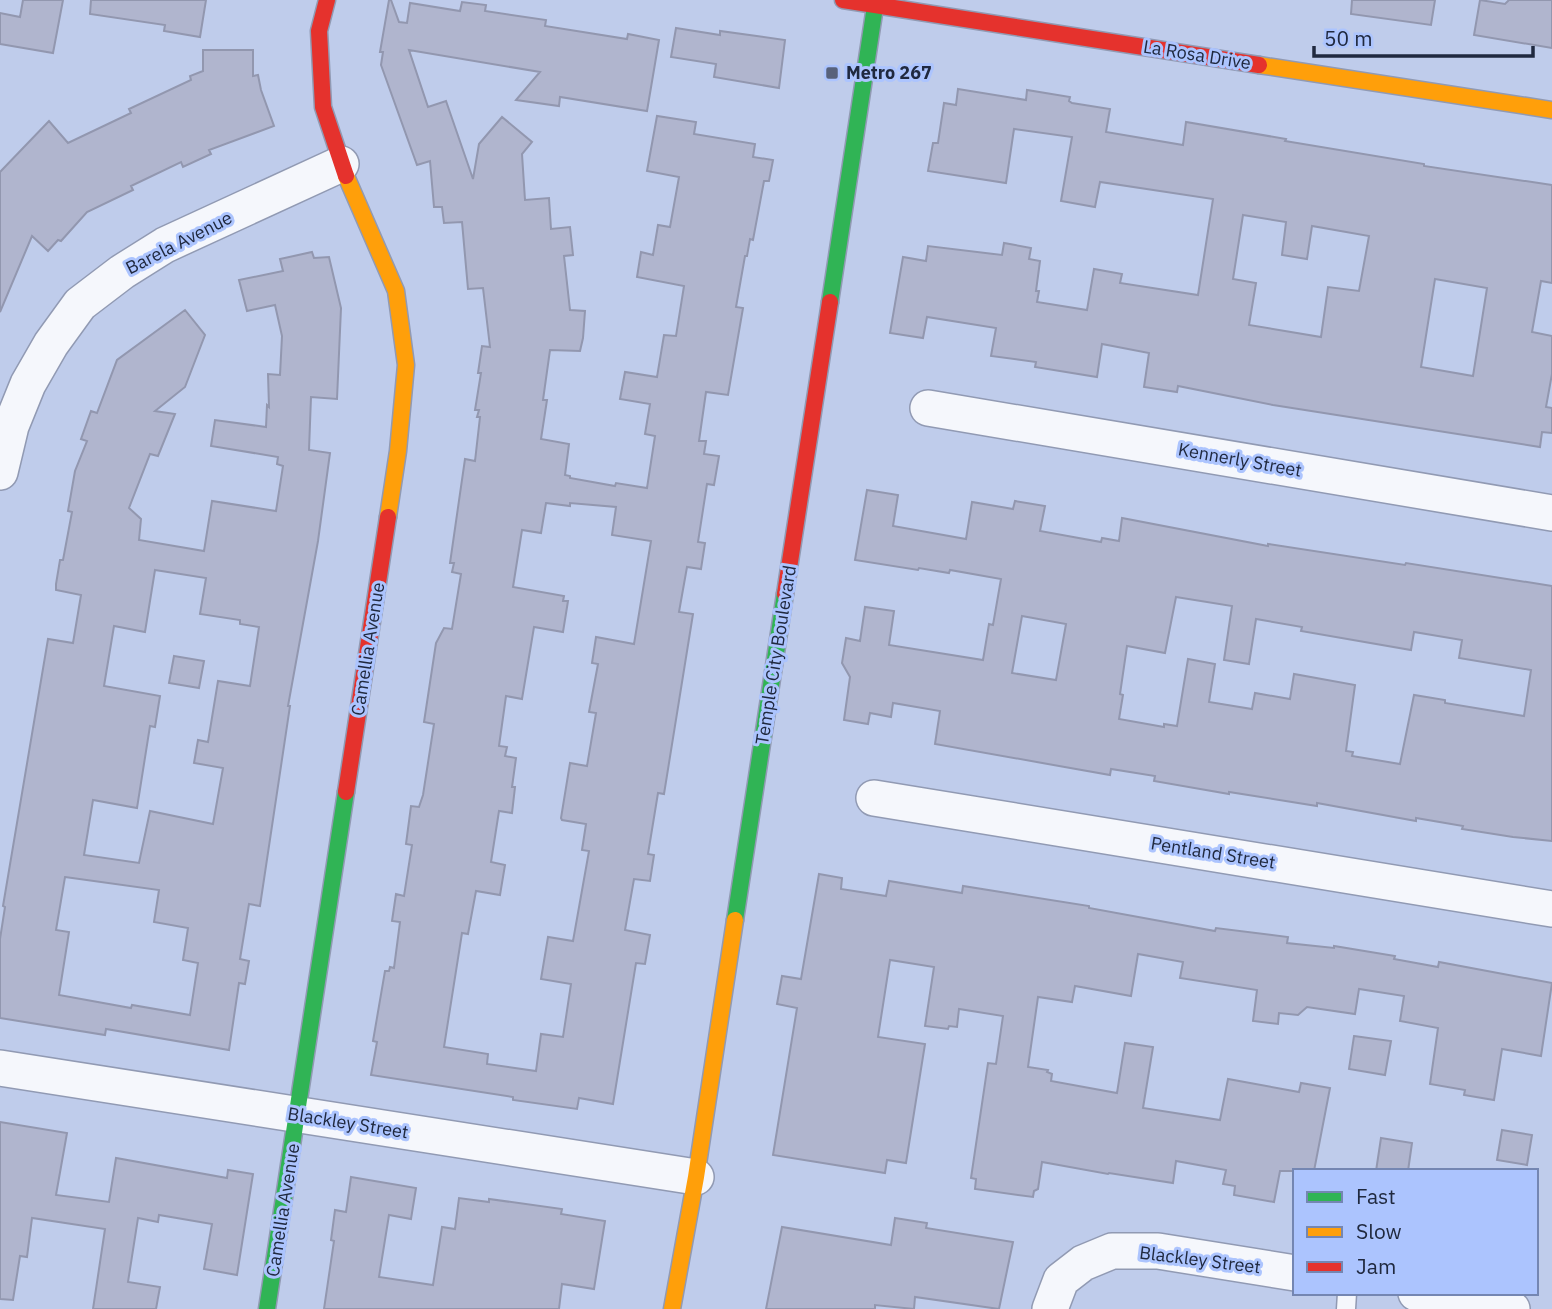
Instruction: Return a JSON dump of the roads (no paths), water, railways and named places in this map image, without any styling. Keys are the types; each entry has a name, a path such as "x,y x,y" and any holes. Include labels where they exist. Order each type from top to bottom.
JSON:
{"street":[{"name":"Camellia Avenue","path":"267,1309 398,451 406,365 396,292 341,164 323,107 319,31 327,0"},
{"name":"La Rosa Drive","path":"843,0 1552,110"},
{"name":"Temple City Boulevard","path":"672,1309 696,1178 876,3"},
{"name":"Barela Avenue","path":"0,472 10,426 28,384 51,344 80,304 122,272 165,246 341,164"},
{"name":"Kennerly Street","path":"928,408 1552,513"},
{"name":"Pentland Street","path":"874,798 1552,909"},
{"name":"Blackley Street","path":"0,1068 696,1178"},
{"name":"Blackley Street","path":"1050,1309 1061,1280 1083,1263 1112,1251 1158,1251 1293,1273"},
{"path":"1426,1299 1512,1309"}],"place":[{"name":"Metro 267","path":"832,73"}]}
